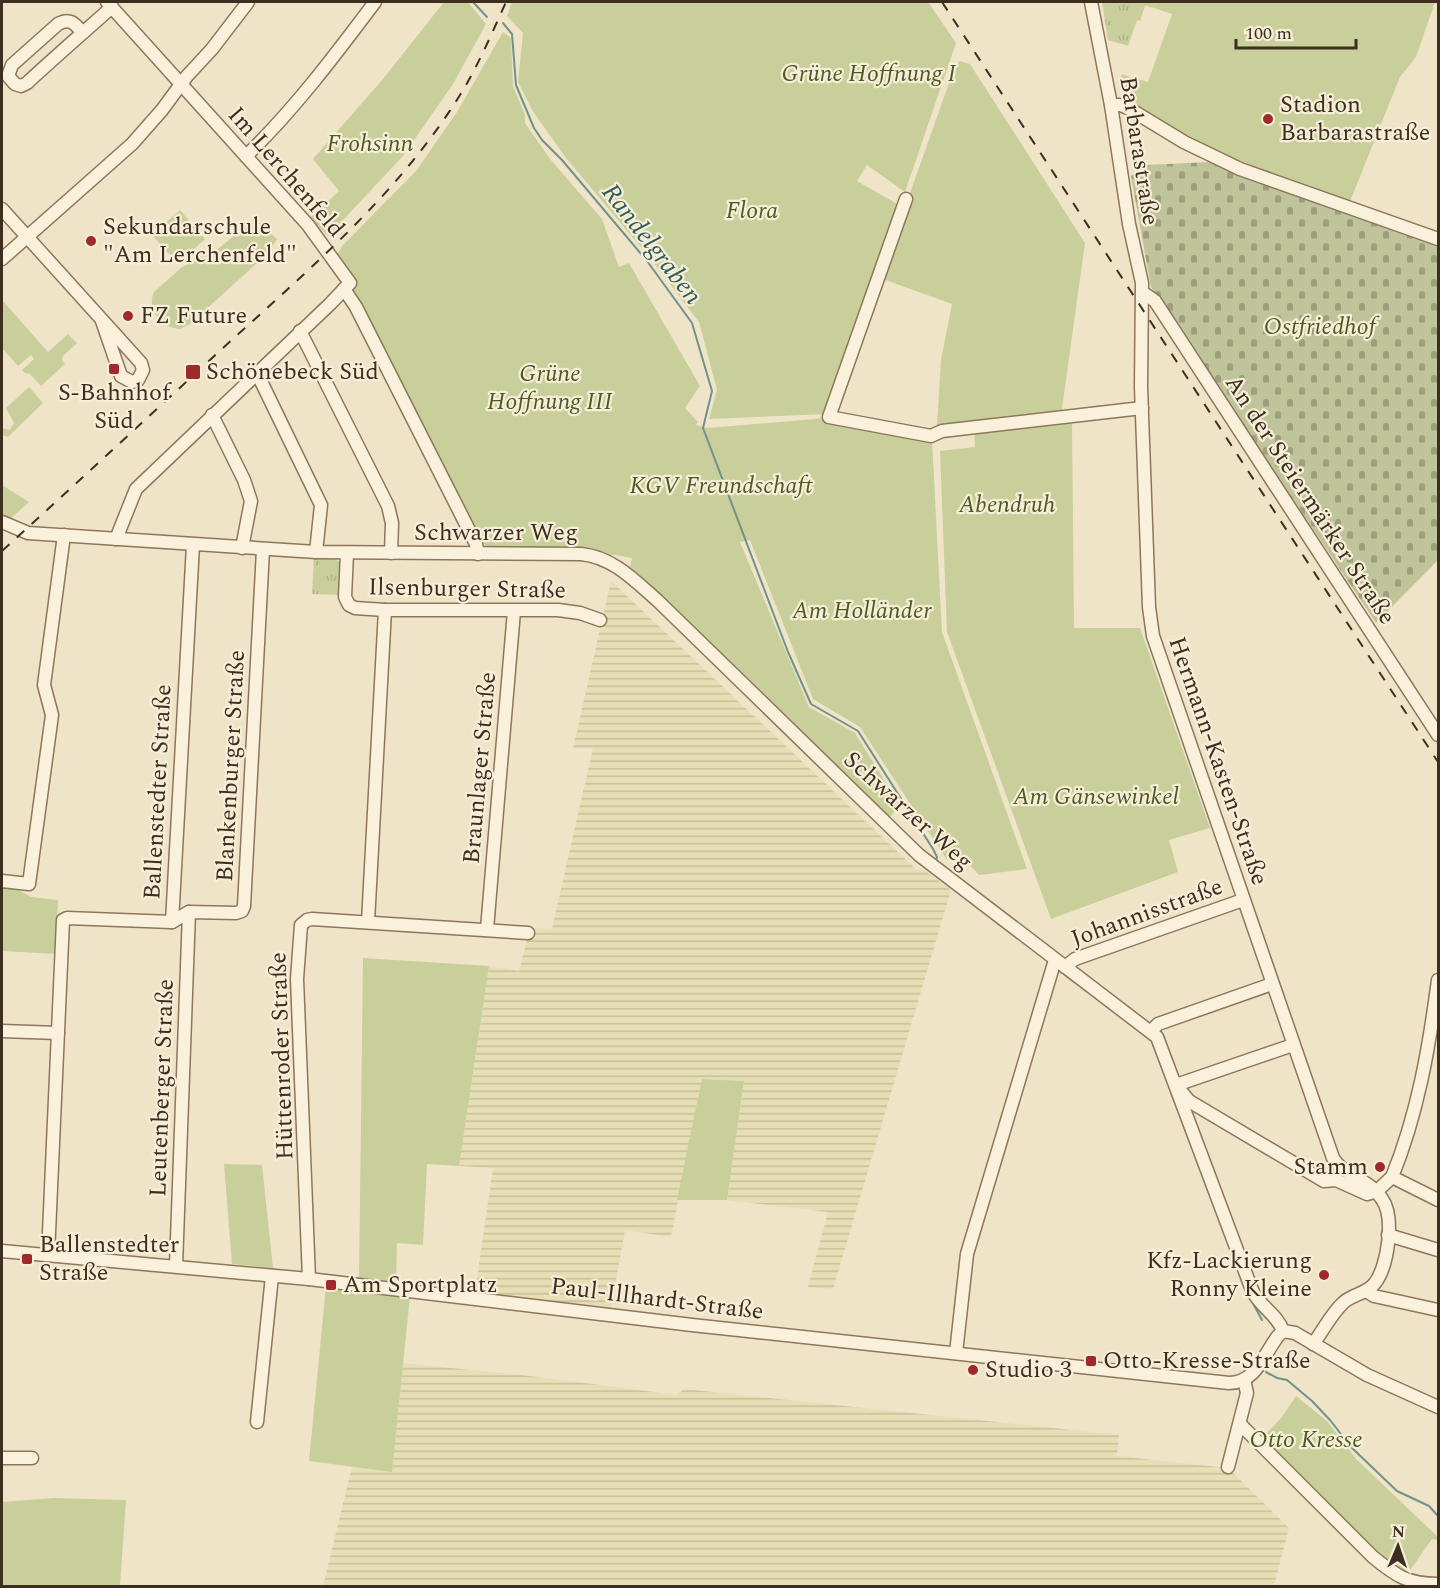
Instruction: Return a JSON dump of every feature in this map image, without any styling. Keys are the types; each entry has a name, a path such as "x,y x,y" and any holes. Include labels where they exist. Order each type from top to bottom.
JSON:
{"street":[{"path":"2,259 132,144 212,50 248,2"},
{"path":"246,156 344,44 375,2"},
{"name":"Barbarastraße","path":"1092,2 1142,292 1142,307"},
{"path":"83,33 72,21 67,20 58,24 12,65 8,75 11,81 21,86 27,83 83,33 114,5"},
{"name":"Im Lerchenfeld","path":"114,5 321,243 350,283 344,289"},
{"path":"1111,105 1128,108 1184,141 1240,169 1438,239"},
{"path":"906,199 829,417 931,436 942,431 1142,408"},
{"path":"2,209 141,363 143,370 138,380 128,381 121,376 102,321"},
{"path":"116,539 136,489 344,289 356,307 471,533 478,554"},
{"name":"An der Steiermärker Straße","path":"1142,292 1155,301 1438,735"},
{"name":"Hermann-Kasten-Straße","path":"1142,307 1142,408 1151,627 1155,646 1339,1174"},
{"path":"300,331 388,506 392,522 391,553"},
{"path":"257,373 320,500 316,552"},
{"path":"212,415 244,480 251,501 242,548"},
{"name":"Schwarzer Weg","path":"2,522 22,532 263,550 347,553 478,554 504,552 594,556 616,566 658,601 927,861 1060,963"},
{"path":"2,881 29,884 52,715 44,685 64,535"},
{"name":"Ballenstedter Straße","path":"48,1255 64,919 172,922 193,545"},
{"name":"Blankenburger Straße","path":"189,912 236,913 242,911 244,906 263,550"},
{"name":"Ilsenburger Straße","path":"347,553 345,597 348,604 356,608 558,610 580,613 600,620"},
{"path":"385,610 368,922 528,933"},
{"name":"Braunlager Straße","path":"487,930 513,611"},
{"name":"Johannisstraße","path":"1060,963 1243,900"},
{"path":"172,922 189,912"},
{"name":"Leutenberger Straße","path":"176,1266 189,912"},
{"name":"Hüttenroder Straße","path":"309,1280 297,979 300,929 303,922 312,919 368,922"},
{"path":"956,1353 967,1254 1060,963 1151,1031 1161,1044 1252,1290 1259,1303 1280,1323 1283,1331"},
{"path":"1377,1191 1392,1178 1407,1139 1421,1083 1438,980"},
{"path":"1151,1031 1158,1024 1272,984"},
{"path":"2,1030 58,1033"},
{"path":"1176,1085 1293,1045"},
{"path":"1176,1085 1189,1101 1314,1176 1324,1181 1339,1174 1369,1184 1377,1191 1389,1213 1388,1235 1376,1282 1366,1291 1344,1302 1313,1344"},
{"path":"1392,1178 1438,1200"},
{"path":"1388,1235 1438,1250"},
{"name":"Paul-Illhardt-Straße","path":"2,1251 272,1275 669,1322 1229,1383 1244,1380"},
{"path":"257,1422 272,1275"},
{"path":"1366,1291 1374,1296 1438,1310"},
{"path":"1283,1331 1295,1333 1380,1382 1438,1407"},
{"path":"1228,1467 1247,1393 1244,1380 1253,1373 1283,1331"},
{"path":"1240,1424 1373,1557 1390,1571 1417,1584 1438,1584"},
{"path":"2,1458 32,1458"}],"shaded area":[{"path":"611,581 917,870 924,870 951,890 833,1289 808,1287 828,1212 727,1200 744,1081 702,1079 671,1237 625,1230 611,1308 475,1292 493,1168 459,1166 489,966 519,971 530,928 552,929 593,748 573,748"},
{"path":"403,1363 530,1376 677,1395 684,1389 1119,1435 1117,1456 1228,1468 1289,1528 1274,1586 323,1586 352,1467 392,1471"}],"green space":[{"name":"Frohsinn","path":"444,2 468,2 486,24 453,84 403,156 328,236 310,218 339,191 313,159 383,79"},
{"path":"512,2 928,2 956,43 905,192 867,165 857,181 901,206 826,414 709,419 717,390 699,322 650,258 566,158 532,110 518,82 523,33 507,16"},
{"path":"1102,2 1156,2 1154,8 1145,6 1140,21 1137,20 1128,46 1108,40"},
{"name":"Stadion Barbarastraße","path":"1156,2 1435,2 1416,57 1400,77 1349,204 1241,166 1179,135 1126,103 1121,74 1148,82 1172,14 1154,8"},
{"path":"503,32 511,38 513,86 525,115 525,123 550,159 602,219 619,267 629,263 700,386 685,408 698,422 696,425 707,428 826,418 932,440 942,632 1027,869 979,875 960,855 947,860 860,727 813,699 750,540 740,542 809,707 855,733 900,805 890,817 630,567 632,558 591,548 486,546 479,538 350,288 356,281 336,256 342,246 416,171 457,112"},
{"path":"960,61 970,64 1085,243 1061,416 937,425 941,360 952,304 880,278 955,66"},
{"name":"Ostfriedhof","path":"1210,162 1438,244 1438,560 1376,623 1151,287 1131,176 1146,165"},
{"path":"180,210 205,239 178,264 152,235"},
{"path":"255,218 277,239 268,253 190,324 180,329 161,322 152,305 154,292 182,267 218,249"},
{"path":"2,300 48,352 68,334 77,343 63,356 62,360 65,364 41,386 29,373 22,370 34,359 31,355 18,366 2,348"},
{"path":"29,387 43,403 8,437 2,435 2,428 10,430 14,423 6,408"},
{"path":"1072,420 1074,628 1140,628 1210,828 1169,840 1178,872 1051,919 947,632 940,451 975,447 974,430"},
{"path":"2,485 29,502 10,519 2,514"},
{"path":"314,558 335,559 340,562 340,595 312,594"},
{"path":"2,886 15,888 31,897 58,900 56,954 2,951"},
{"path":"363,958 489,966 459,1166 427,1164 423,1245 397,1243 396,1283 359,1279"},
{"path":"702,1079 744,1081 727,1200 677,1200"},
{"path":"224,1164 262,1165 273,1268 232,1264"},
{"path":"326,1286 410,1296 392,1472 309,1461"},
{"name":"Otto Kresse","path":"1296,1396 1327,1421 1356,1459 1438,1537 1438,1540 1432,1539 1406,1576 1382,1556 1262,1438 1282,1417"},
{"path":"54,1498 126,1500 120,1586 2,1586 2,1502"}],"waterway":[{"name":"Randelgraben","path":"473,2 487,17"},
{"name":"Randelgraben","path":"503,23 512,34 516,85 534,128 647,261 692,323 712,391 703,428 788,652 811,704 858,731 933,849 937,857 936,861"},
{"name":"Randelgraben","path":"1065,975 1124,1019"},
{"name":"Randelgraben","path":"1248,1294 1262,1320"},
{"name":"Randelgraben","path":"1266,1372 1287,1380 1312,1401 1351,1447 1397,1491 1429,1506 1438,1516"}],"railway":[{"path":"2,551 319,260 380,198 409,166 460,95 479,61 506,2"},
{"path":"942,2 1438,762"}],"place":[{"name":"Stadion Barbarastraße","path":"1268,119"},
{"name":"Sekundarschule \"Am Lerchenfeld\"","path":"91,241"},
{"name":"FZ Future","path":"128,316"},
{"name":"S-Bahnhof Süd","path":"114,369"},
{"name":"Schönebeck Süd","path":"193,372"},
{"name":"Stamm","path":"1380,1167"},
{"name":"Ballenstedter Straße","path":"27,1259"},
{"name":"Kfz-Lackierung Ronny Kleine","path":"1324,1275"},
{"name":"Am Sportplatz","path":"331,1285"},
{"name":"Otto-Kresse-Straße","path":"1091,1361"},
{"name":"Studio 3","path":"973,1370"}],"park label":[{"name":"Grüne Hoffnung I","path":"869,74"},
{"name":"Flora","path":"752,211"},
{"name":"Grüne Hoffnung III","path":"550,388"},
{"name":"KGV Freundschaft","path":"721,486"},
{"name":"Abendruh","path":"1007,505"},
{"name":"Am Holländer","path":"862,611"},
{"name":"Am Gänsewinkel","path":"1096,797"}]}
